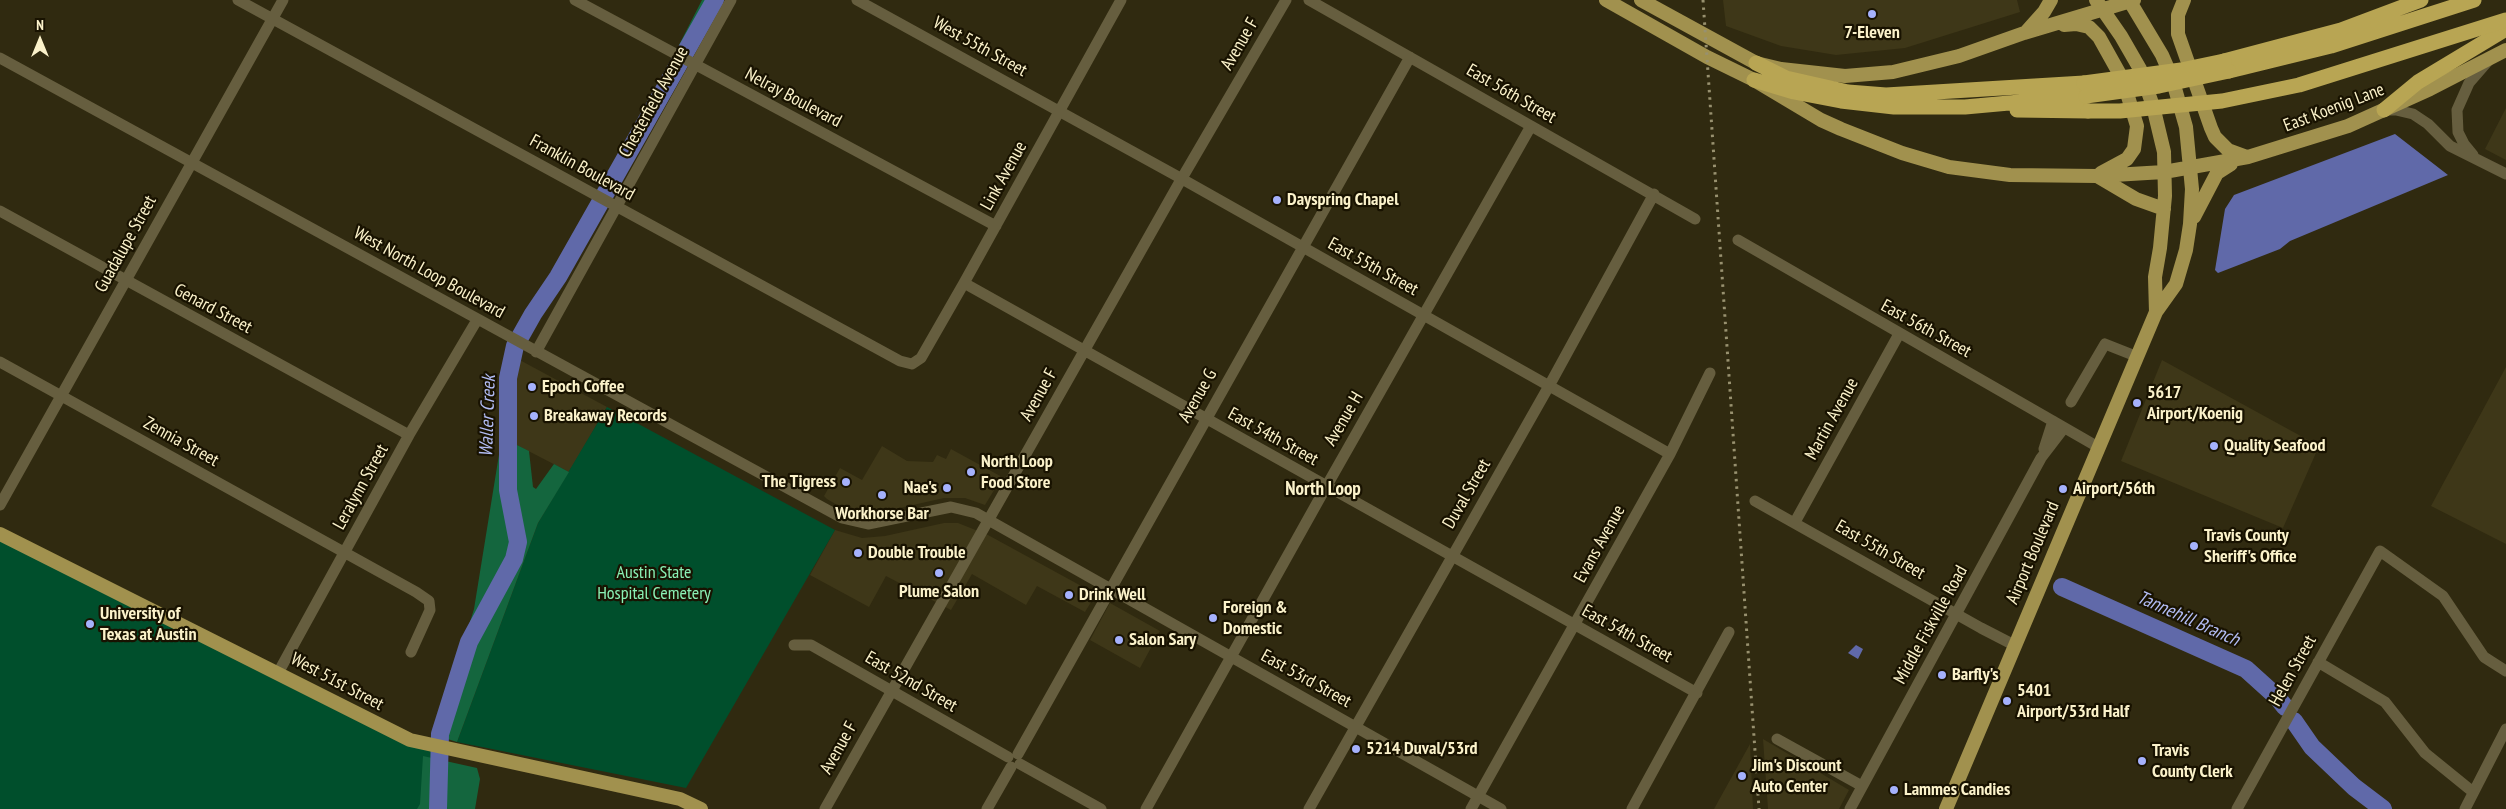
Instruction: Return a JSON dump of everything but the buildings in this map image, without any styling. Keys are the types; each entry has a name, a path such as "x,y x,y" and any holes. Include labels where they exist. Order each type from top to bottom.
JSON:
{"highway":[{"path":"1754,80 1794,92 1841,101 1894,107 1965,107 2086,97 2159,86 2341,30 2422,0"},
{"path":"2226,66 2331,46 2474,0"},
{"path":"1756,63 1786,78 1848,92 1886,95 2086,97 2120,111 2222,101 2299,85 2506,20"},
{"path":"2384,110 2418,82 2506,29"}],"main road":[{"path":"1606,0 1707,57 1754,80"},
{"path":"1640,0 1756,63 1781,69 1845,76 1893,72 1959,56 2100,5 2131,0"},
{"path":"2024,33 2044,12 2051,0"},
{"name":"Airport Boulevard","path":"1946,809 2156,312 2176,284 2190,224 2191,168 2186,127 2172,78 2155,42 2131,0"},
{"path":"2184,0 2178,15 2178,34 2210,128 2215,137 2228,150 2248,157"},
{"name":"Airport Boulevard","path":"2100,5 2126,43 2147,87 2161,137 2164,172 2164,209 2155,277 2156,312"},
{"path":"2024,33 2076,24 2089,27 2099,37 2123,80 2137,126 2137,139 2134,149 2127,159 2097,176 2136,199 2164,209"},
{"name":"East Koenig Lane","path":"1754,80 1780,98 1841,130 1902,153 1949,167 2010,174 2097,176 2164,172 2191,168 2248,157 2314,138 2384,110 2506,50"},
{"path":"2190,224 2217,173 2225,167 2248,157"},
{"name":"West 51st Street","path":"0,534 278,672 397,735 428,745 680,798 701,809"}],"street":[{"name":"Franklin Boulevard","path":"238,0 892,357 906,364 912,364"},
{"name":"Guadalupe Street","path":"0,505 283,0"},
{"name":"Nelray Boulevard","path":"574,0 996,226"},
{"name":"Chesterfield Avenue","path":"536,352 606,201 685,60 731,0"},
{"name":"West 55th Street","path":"857,0 1060,111"},
{"name":"Link Avenue","path":"912,364 921,358 1121,0"},
{"name":"Avenue F","path":"825,809 1182,178 1286,0"},
{"name":"East 56th Street","path":"1309,0 1654,194 1695,219"},
{"name":"Avenue G","path":"987,809 1410,57"},
{"name":"West North Loop Boulevard","path":"0,58 513,340 842,518 868,524 951,507 964,509 989,520"},
{"path":"2480,161 2464,144 2458,132 2458,110 2469,84 2491,58"},
{"path":"2384,110 2396,110 2413,114 2428,124 2450,146 2506,174"},
{"name":"East 55th Street","path":"1060,111 1670,454"},
{"name":"Avenue H","path":"1146,809 1531,126"},
{"name":"Duval Street","path":"1309,809 1549,386 1654,194"},
{"name":"Genard Street","path":"0,211 125,282 410,435"},
{"name":"East 56th Street","path":"1738,240 2098,447"},
{"name":"East 54th Street","path":"964,283 1697,693"},
{"name":"Leralynn Street","path":"278,672 410,435 478,320"},
{"name":"Martin Avenue","path":"1795,522 1899,334"},
{"path":"2071,402 2105,344 2138,357"},
{"name":"Zennia Street","path":"0,362 429,601 430,610 411,652"},
{"name":"Evans Avenue","path":"1472,809 1670,454 1710,373"},
{"name":"Middle Fiskville Road","path":"2041,458 2052,421"},
{"name":"Middle Fiskville Road","path":"1850,809 2041,458 2064,428"},
{"name":"East 55th Street","path":"1755,500 2014,645"},
{"name":"East 53rd Street","path":"989,520 1501,809"},
{"name":"Helen Street","path":"2237,809 2380,551 2443,596 2484,657 2506,671"},
{"path":"1632,809 1729,632"},
{"name":"East 52nd Street","path":"794,645 811,645 1101,809"},
{"path":"2318,662 2384,702 2425,753 2473,792"},
{"path":"2465,809 2506,729"},
{"path":"1777,739 1862,786"}],"shaded area":[{"path":"1723,0 2017,0 2020,12 1905,48 1836,55 1781,46 1726,26"},
{"path":"2506,108 2506,160 2485,149"},
{"path":"516,358 607,407 569,472 509,441 509,381"},
{"path":"2162,360 2319,446 2283,528 2121,461"},
{"path":"2506,367 2506,544 2431,506"},
{"path":"882,446 907,461 933,462 937,455 946,459 951,449 1002,477 985,505 965,498 944,498 873,514 847,511 824,496 840,468 862,480"},
{"path":"944,523 958,523 988,535 1096,594 1085,612 1037,586 1026,605 972,574 951,610 886,576 869,607 810,575 835,530 862,538 885,536"},
{"path":"1110,603 1160,631 1140,668 1090,640"},
{"path":"1763,739 1849,790 1839,809 1768,809"},
{"name":"Jim's Discount Auto Center","path":"1750,744 1753,809 1714,809"}],"green space":[{"path":"702,0 721,0 692,52 679,45"},
{"path":"510,355 516,358 509,381 509,441 529,451 533,487 536,489 554,464 569,472 538,523 457,742 435,735 474,609 502,436 503,382"},
{"name":"Austin State Hospital Cemetery","path":"607,407 835,530 686,788 457,742 538,523"},
{"name":"University of Texas at Austin","path":"0,534 397,735 452,750 440,768 438,809 0,809"},
{"path":"423,756 477,768 480,779 475,809 417,809 420,804"}],"water":[{"path":"2395,134 2448,175 2290,241 2280,249 2218,273 2215,270 2225,209 2234,195"},
{"path":"1856,645 1863,649 1858,659 1848,653"}],"waterway":[{"name":"Waller Creek","path":"438,809 440,734 469,642 514,559 518,542 508,490 508,378 515,346 533,314 558,277 715,0"},
{"name":"Tannehill Branch","path":"2062,587 2246,669 2277,697 2285,707"},
{"name":"Tannehill Branch","path":"2294,721 2312,747 2354,787 2383,809"}],"railway":[{"path":"1703,0 1759,809"}],"place":[{"name":"7-Eleven","path":"1872,14"},
{"name":"Dayspring Chapel","path":"1277,200"},
{"name":"Epoch Coffee","path":"532,387"},
{"name":"5617 Airport/Koenig","path":"2137,403"},
{"name":"Breakaway Records","path":"534,416"},
{"name":"Quality Seafood","path":"2214,446"},
{"name":"North Loop Food Store","path":"971,472"},
{"name":"The Tigress","path":"846,482"},
{"name":"Nae's","path":"947,488"},
{"name":"Airport/56th","path":"2063,489"},
{"name":"Workhorse Bar","path":"882,495"},
{"name":"Travis County Sheriff's Office","path":"2194,546"},
{"name":"Double Trouble","path":"858,553"},
{"name":"Plume Salon","path":"939,573"},
{"name":"Drink Well","path":"1069,595"},
{"name":"Foreign & Domestic","path":"1213,618"},
{"name":"University of Texas at Austin","path":"90,624"},
{"name":"Salon Sary","path":"1119,640"},
{"name":"Barfly's","path":"1942,675"},
{"name":"5401 Airport/53rd Half","path":"2007,701"},
{"name":"5214 Duval/53rd","path":"1356,749"},
{"name":"Travis County Clerk","path":"2142,761"},
{"name":"Jim's Discount Auto Center","path":"1742,776"},
{"name":"Lammes Candies","path":"1894,790"}],"district":[{"name":"North Loop","path":"1323,490"}]}
